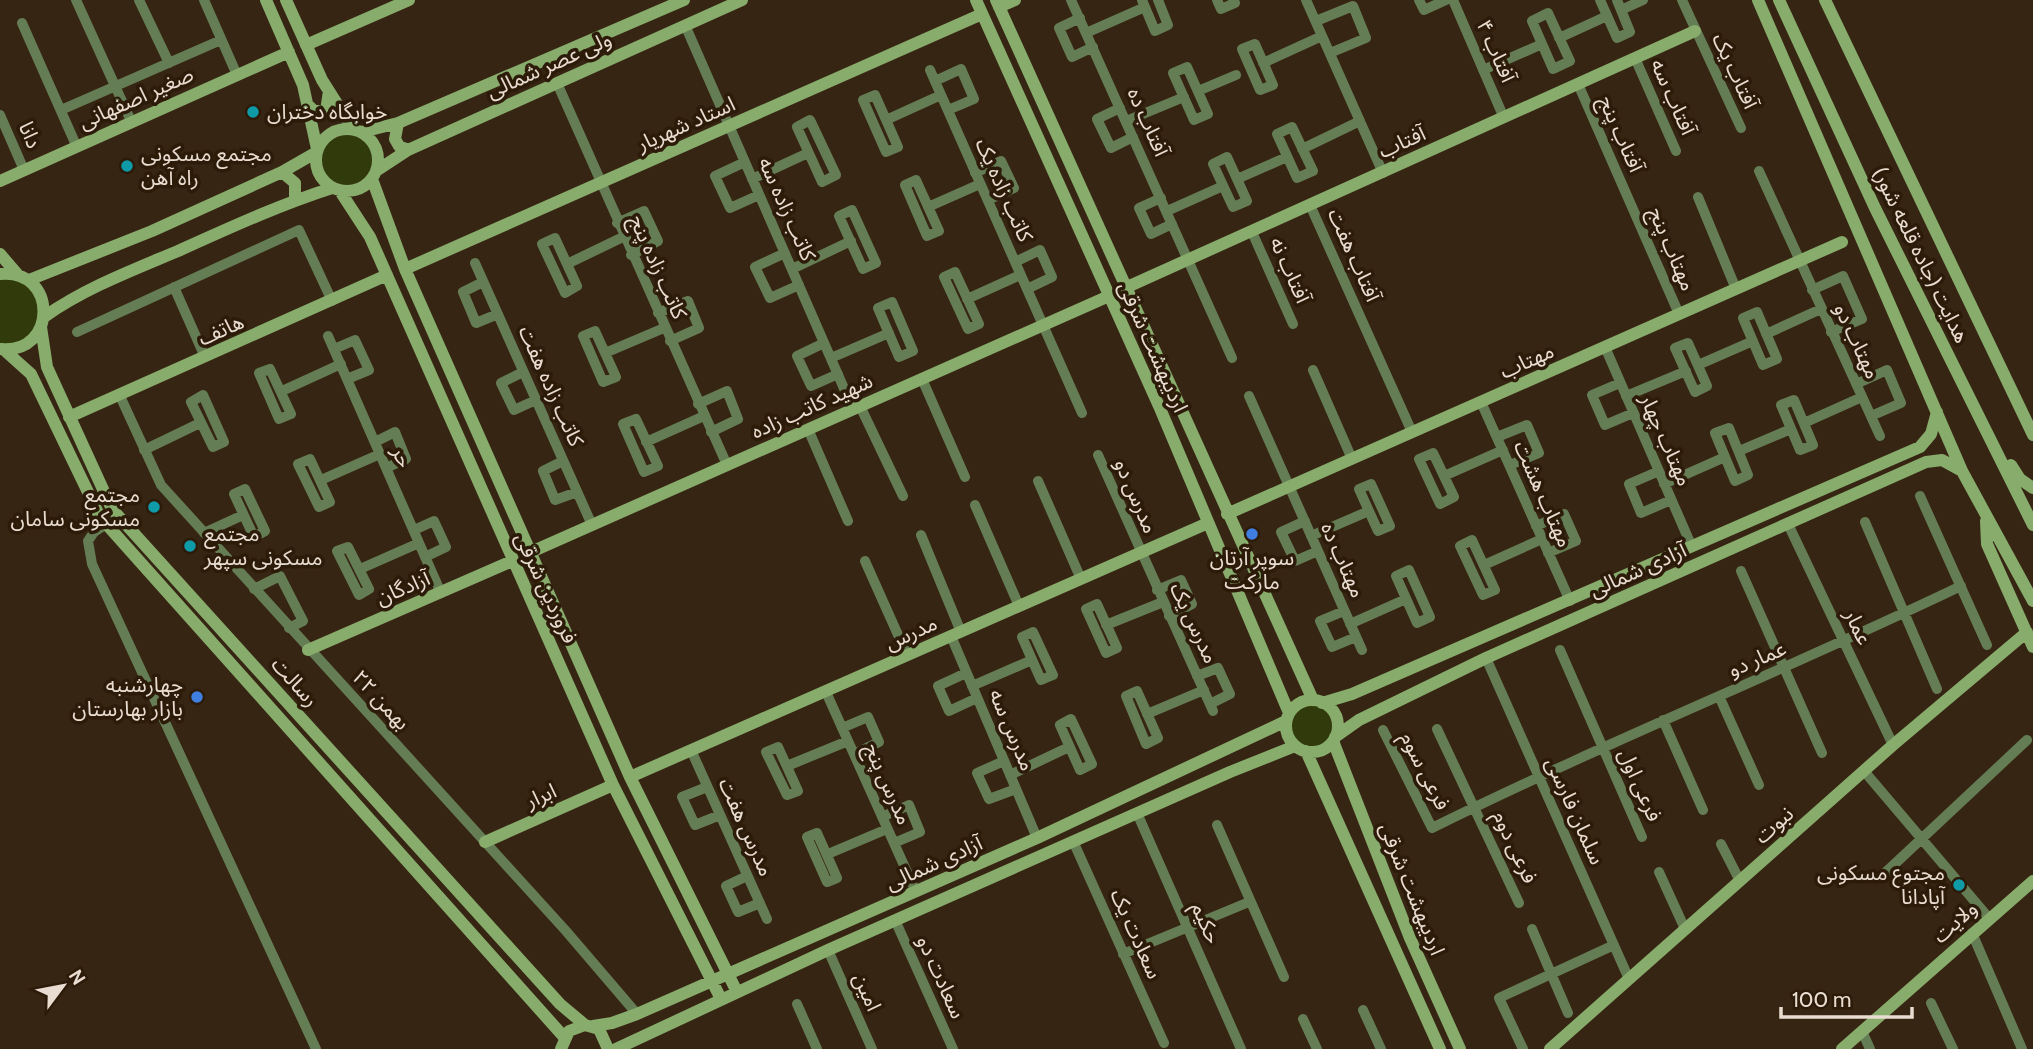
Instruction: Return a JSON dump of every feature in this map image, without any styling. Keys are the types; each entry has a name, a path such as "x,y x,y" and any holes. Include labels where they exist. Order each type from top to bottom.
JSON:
{"main road":[{"path":"266,0 309,105 319,175 336,189"},
{"path":"2,349 26,344 43,322 84,293 295,200 336,189 358,189 374,175 378,162 374,145 358,131 329,91 286,0"},
{"path":"306,45 409,0"},
{"name":"ولی عصر شمالی","path":"374,175 408,150 742,0"},
{"name":"اردیبهشت شرقی","path":"976,0 1166,422 1288,717"},
{"path":"997,4 1015,0"},
{"path":"1759,0 1962,471 2033,601"},
{"name":"هدایت (جاده قلعه شور)","path":"1779,0 1875,208 2033,525"},
{"name":"هدایت (جاده قلعه شور)","path":"1825,0 2033,435"},
{"name":"ولی عصر شمالی","path":"358,131 398,123 676,1"},
{"name":"اردیبهشت شرقی","path":"997,4 1227,514 1318,702"},
{"name":"استاد شهریار","path":"405,269 982,14"},
{"name":"آفتاب","path":"1125,288 1695,31"},
{"name":"صغیر اصفهانی","path":"0,181 289,52"},
{"path":"309,105 314,111 326,111 329,107 329,91"},
{"path":"398,123 395,139 399,146 408,150"},
{"path":"0,274 24,278 140,237 282,172 317,151 328,135 336,130 358,131"},
{"path":"282,172 295,183 295,200"},
{"name":"فروردین شرقی","path":"374,175 383,214 405,269 630,777 737,992"},
{"name":"فروردین شرقی","path":"336,189 362,221 613,785 721,999"},
{"path":"362,221 371,211 383,214"},
{"name":"مهتاب","path":"1227,514 1842,242"},
{"path":"0,254 24,278"},
{"name":"هاتف","path":"69,417 387,275"},
{"name":"رسالت","path":"24,278 44,303 47,368 111,509 560,1004 605,1037 608,1049"},
{"name":"شهید کاتب زاده","path":"531,552 1109,296"},
{"name":"رسالت","path":"2,349 31,374 106,524 559,1045"},
{"path":"1153,393 1164,395 1168,384"},
{"path":"1972,401 2020,479 2033,488"},
{"path":"1166,422 1167,415 1173,411 1184,420"},
{"path":"1937,412 1931,434 1920,447 1926,451 1926,462 1942,460 1962,471"},
{"name":"آزادی شمالی","path":"1318,702 1352,694 1920,447"},
{"name":"آزادی شمالی","path":"1334,739 1359,720 1486,658 1926,462"},
{"path":"1986,517 1987,544 2033,647"},
{"name":"مدرس","path":"630,777 1208,523"},
{"name":"آزادگان","path":"308,650 512,561"},
{"path":"1641,570 1648,586"},
{"name":"نبوت","path":"1550,1049 1864,771 2026,632"},
{"path":"1318,702 1336,717 1334,739 1321,750 1301,749 1287,735 1288,717 1296,706 1318,702"},
{"name":"آزادی شمالی","path":"559,1045 577,1026 612,1023 637,1014 1037,838 1288,717"},
{"name":"اردیبهشت شرقی","path":"1334,739 1410,938 1457,1048"},
{"name":"اردیبهشت شرقی","path":"1301,749 1440,1049"},
{"name":"آزادی شمالی","path":"616,1049 828,950 1073,841 1301,749"},
{"name":"ابرار","path":"485,842 613,785"},
{"name":"ولایت","path":"1842,1049 2033,881"}],"street":[{"path":"76,0 131,121"},
{"path":"139,0 169,63"},
{"path":"204,0 237,75"},
{"name":"آفتاب ده","path":"1072,0 1233,358"},
{"path":"1086,33 1143,4 1155,31 1168,25 1158,0"},
{"path":"1217,0 1221,9 1235,3 1233,0"},
{"path":"1306,0 1382,173"},
{"path":"1419,0 1424,10 1446,0"},
{"name":"آفتاب ۴","path":"1453,0 1504,118"},
{"path":"1600,0 1617,38 1630,32 1619,5 1643,0"},
{"name":"آفتاب یک","path":"1682,0 1741,128"},
{"path":"1316,21 1353,6 1366,38 1330,53"},
{"path":"1548,13 1570,61 1553,69 1542,44 1532,21 1548,13"},
{"path":"1559,38 1607,16"},
{"path":"1080,18 1059,28 1072,57 1093,47"},
{"path":"22,23 76,145"},
{"name":"کاتب زاده سه","path":"685,25 838,374 903,496"},
{"path":"1263,63 1322,36"},
{"path":"61,110 221,40"},
{"path":"1483,70 1542,44"},
{"name":"آفتاب سه","path":"1635,58 1676,151"},
{"path":"1187,67 1198,91 1208,114 1194,120 1173,73 1187,67"},
{"path":"935,81 961,69 974,99 948,110"},
{"name":"کاتب زاده یک","path":"930,70 1082,413"},
{"path":"1198,91 1236,75"},
{"name":"کاتب زاده پنج","path":"557,83 631,255 727,465"},
{"name":"آفتاب پنج","path":"1578,84 1629,200"},
{"path":"875,95 886,120 898,147 886,152 863,100 875,95"},
{"path":"886,120 941,95"},
{"path":"1126,121 1184,97"},
{"path":"1120,108 1097,119 1111,148 1133,137"},
{"name":"دانا","path":"0,115 24,170"},
{"path":"810,120 836,175 822,181 808,153 797,127 810,120"},
{"path":"1302,149 1360,121"},
{"path":"1292,127 1302,149 1312,171 1297,178 1277,134 1292,127"},
{"path":"752,179 808,153"},
{"path":"1227,157 1237,179 1247,201 1233,207 1213,163 1227,157"},
{"path":"1237,179 1287,157"},
{"path":"975,173 1001,161 1014,188 988,200"},
{"path":"745,162 715,176 730,208 759,195"},
{"name":"مهتاب دو","path":"1759,171 1798,262 1880,436"},
{"path":"916,180 928,207 939,232 927,236 905,186 916,180"},
{"path":"928,207 980,184"},
{"path":"1167,211 1223,186"},
{"path":"1698,197 1736,289"},
{"path":"1161,198 1139,208 1151,234 1172,224"},
{"name":"مهتاب پنج","path":"1629,200 1679,314"},
{"name":"آفتاب هفت","path":"1310,205 1412,432"},
{"path":"852,210 876,263 863,269 850,241 839,216 852,210"},
{"path":"617,223 644,211 658,240 631,255"},
{"path":"77,332 299,230 332,301"},
{"name":"آفتاب نه","path":"1252,232 1293,324"},
{"path":"567,264 623,237"},
{"path":"555,238 567,264 577,286 565,293 542,244 555,238"},
{"path":"792,269 850,241"},
{"path":"1014,262 1040,250 1052,277 1027,289"},
{"path":"785,253 755,267 770,298 799,285"},
{"name":"کاتب زاده هفت","path":"475,263 592,525"},
{"path":"956,272 967,299 979,324 968,330 944,277 956,272"},
{"path":"967,299 1020,275"},
{"path":"1812,290 1843,276 1862,319 1831,332"},
{"path":"483,282 463,292 476,323 498,314"},
{"path":"174,287 205,358"},
{"path":"658,313 688,301 699,328 670,341"},
{"path":"892,302 913,351 899,357 889,333 878,308 892,302"},
{"path":"1766,334 1821,309"},
{"path":"1757,312 1766,334 1777,359 1763,365 1743,318 1757,312"},
{"path":"605,353 664,328"},
{"path":"595,331 605,353 616,377 603,382 583,335 595,331"},
{"path":"831,358 889,333"},
{"name":"حر","path":"328,336 441,593"},
{"path":"334,349 355,340 369,370 347,379"},
{"path":"1698,365 1753,341"},
{"path":"824,343 797,356 811,386 838,374"},
{"path":"1688,343 1698,365 1707,386 1695,392 1675,348 1688,343"},
{"name":"مهتاب چهار","path":"1605,347 1692,547"},
{"path":"282,391 341,365"},
{"path":"271,369 282,391 291,414 279,419 259,373 271,369"},
{"path":"1313,370 1352,459"},
{"path":"1856,384 1887,370 1901,404 1871,416"},
{"path":"1626,396 1686,371"},
{"path":"523,372 501,383 514,410 536,400"},
{"path":"922,379 965,477"},
{"path":"1620,383 1592,396 1605,425 1633,413"},
{"path":"698,404 727,391 738,419 711,432"},
{"path":"203,395 224,442 213,447 200,423 191,402 203,395"},
{"name":"۲۲ بهمن","path":"120,396 161,485 637,1014"},
{"name":"مهتاب ده","path":"1249,396 1362,650"},
{"path":"1804,423 1862,397"},
{"path":"1794,400 1804,423 1814,444 1800,450 1781,405 1794,400"},
{"name":"مهتاب هشت","path":"1481,402 1570,601"},
{"path":"646,442 704,416"},
{"path":"636,419 646,442 658,466 644,472 624,424 636,419"},
{"path":"144,450 200,423"},
{"path":"1497,437 1527,425 1539,453 1510,465"},
{"path":"1729,428 1748,475 1735,481 1725,457 1715,433 1729,428"},
{"path":"808,429 848,521"},
{"path":"1739,452 1791,429"},
{"path":"375,442 395,432 406,459 386,468"},
{"path":"1444,477 1503,450"},
{"path":"1433,453 1444,477 1454,497 1440,504 1419,459 1433,453"},
{"path":"321,480 380,454"},
{"name":"مدرس دو","path":"1098,455 1140,553"},
{"path":"1664,484 1725,457"},
{"path":"563,461 543,471 555,500 577,492"},
{"path":"1659,471 1629,484 1641,513 1671,500"},
{"path":"1038,481 1081,579"},
{"path":"1920,496 1987,645"},
{"path":"975,505 1019,606"},
{"path":"1311,536 1369,511"},
{"path":"1536,526 1564,514 1576,541 1548,553"},
{"path":"204,533 243,515"},
{"path":"414,530 434,521 446,547 425,557"},
{"path":"1305,522 1282,532 1295,561 1318,551"},
{"path":"1865,522 1937,689"},
{"path":"106,524 94,532 88,541 92,564 316,1049"},
{"name":"عمار","path":"1788,524 1893,746"},
{"name":"مدرس سه","path":"921,535 956,634 966,673 1037,838"},
{"path":"1484,565 1542,539"},
{"path":"1472,540 1484,565 1495,590 1483,595 1460,546 1472,540"},
{"path":"360,569 419,543"},
{"name":"مدرس یک","path":"1140,553 1211,707 1230,694 1218,668 1197,676"},
{"path":"865,561 907,656"},
{"path":"1409,570 1430,617 1417,623 1406,599 1396,576 1409,570"},
{"path":"1741,571 1822,753"},
{"path":"254,589 280,576 303,621 289,628"},
{"path":"1157,590 1181,580 1192,604 1169,616"},
{"name":"عمار دو","path":"1432,828 1602,747 1844,643 1961,586"},
{"path":"1350,624 1406,599"},
{"path":"1106,625 1163,602"},
{"path":"1097,604 1106,625 1117,648 1106,653 1086,609 1097,604"},
{"path":"1344,611 1320,621 1332,647 1356,637"},
{"path":"1560,650 1602,747"},
{"name":"سلمان فارسی","path":"1486,658 1629,979"},
{"path":"972,686 1032,660"},
{"path":"966,673 938,686 949,711 977,698"},
{"path":"1147,714 1204,690"},
{"path":"1137,691 1147,714 1158,738 1146,744 1126,696 1137,691"},
{"name":"مدرس پنج","path":"826,692 916,892"},
{"path":"1719,696 1759,785"},
{"path":"842,728 869,718 879,743 854,754"},
{"path":"1071,719 1092,764 1080,770 1069,747 1060,725 1071,719"},
{"path":"1663,720 1703,810"},
{"path":"1437,729 1475,807"},
{"name":"فرعی سوم","path":"1383,730 1432,828"},
{"path":"1885,873 2027,740"},
{"path":"787,766 848,741"},
{"path":"1010,775 1069,747"},
{"name":"فرعی اول","path":"1602,747 1642,837"},
{"name":"مدرس هفت","path":"691,750 767,919"},
{"path":"1004,761 977,773 989,799 1016,789"},
{"path":"1864,771 1988,918"},
{"path":"708,787 682,797 695,825 720,815"},
{"path":"882,817 909,805 920,832 894,844"},
{"name":"فرعی دوم","path":"1475,807 1520,903"},
{"name":"حکیم","path":"1137,813 1241,1049"},
{"path":"1217,825 1284,977"},
{"path":"828,854 887,829"},
{"name":"سعادت یک","path":"1073,841 1164,1042"},
{"path":"1721,844 1740,881"},
{"path":"1659,872 1685,929"},
{"path":"747,876 726,886 738,912 760,903"},
{"path":"1123,954 1250,902"},
{"name":"سعادت دو","path":"895,920 953,1049"},
{"path":"1532,929 1568,1013"},
{"path":"1972,933 2022,1049"},
{"path":"1523,1049 1499,998 1614,945"},
{"name":"امین","path":"828,950 872,1049"},
{"path":"1931,1003 1953,1049"},
{"path":"797,1004 817,1049"},
{"path":"1363,1010 1381,1049"},
{"path":"1303,1019 1317,1049"},
{"path":"1862,1031 1870,1049"}],"green space":[{"path":"347,135 365,142 372,160 365,178 347,185 329,178 322,160 329,142"},
{"path":"0,278 24,282 38,304 36,324 26,340 0,345"},
{"path":"1311,705 1326,711 1332,726 1326,741 1311,747 1296,741 1290,726 1296,711"}],"place":[{"name":"خوابگاه دختران","path":"253,112"},
{"name":"مجتمع مسکونی راه آهن","path":"127,166"},
{"name":"مجتمع مسکونی سامان","path":"154,507"},
{"name":"سوپر آرتان مارکت","path":"1252,534"},
{"name":"مجتمع مسکونی سپهر","path":"190,546"},
{"name":"چهارشنبه بازار بهارستان","path":"197,697"},
{"name":"مجتوع مسکونی آپادانا","path":"1959,885"}]}
